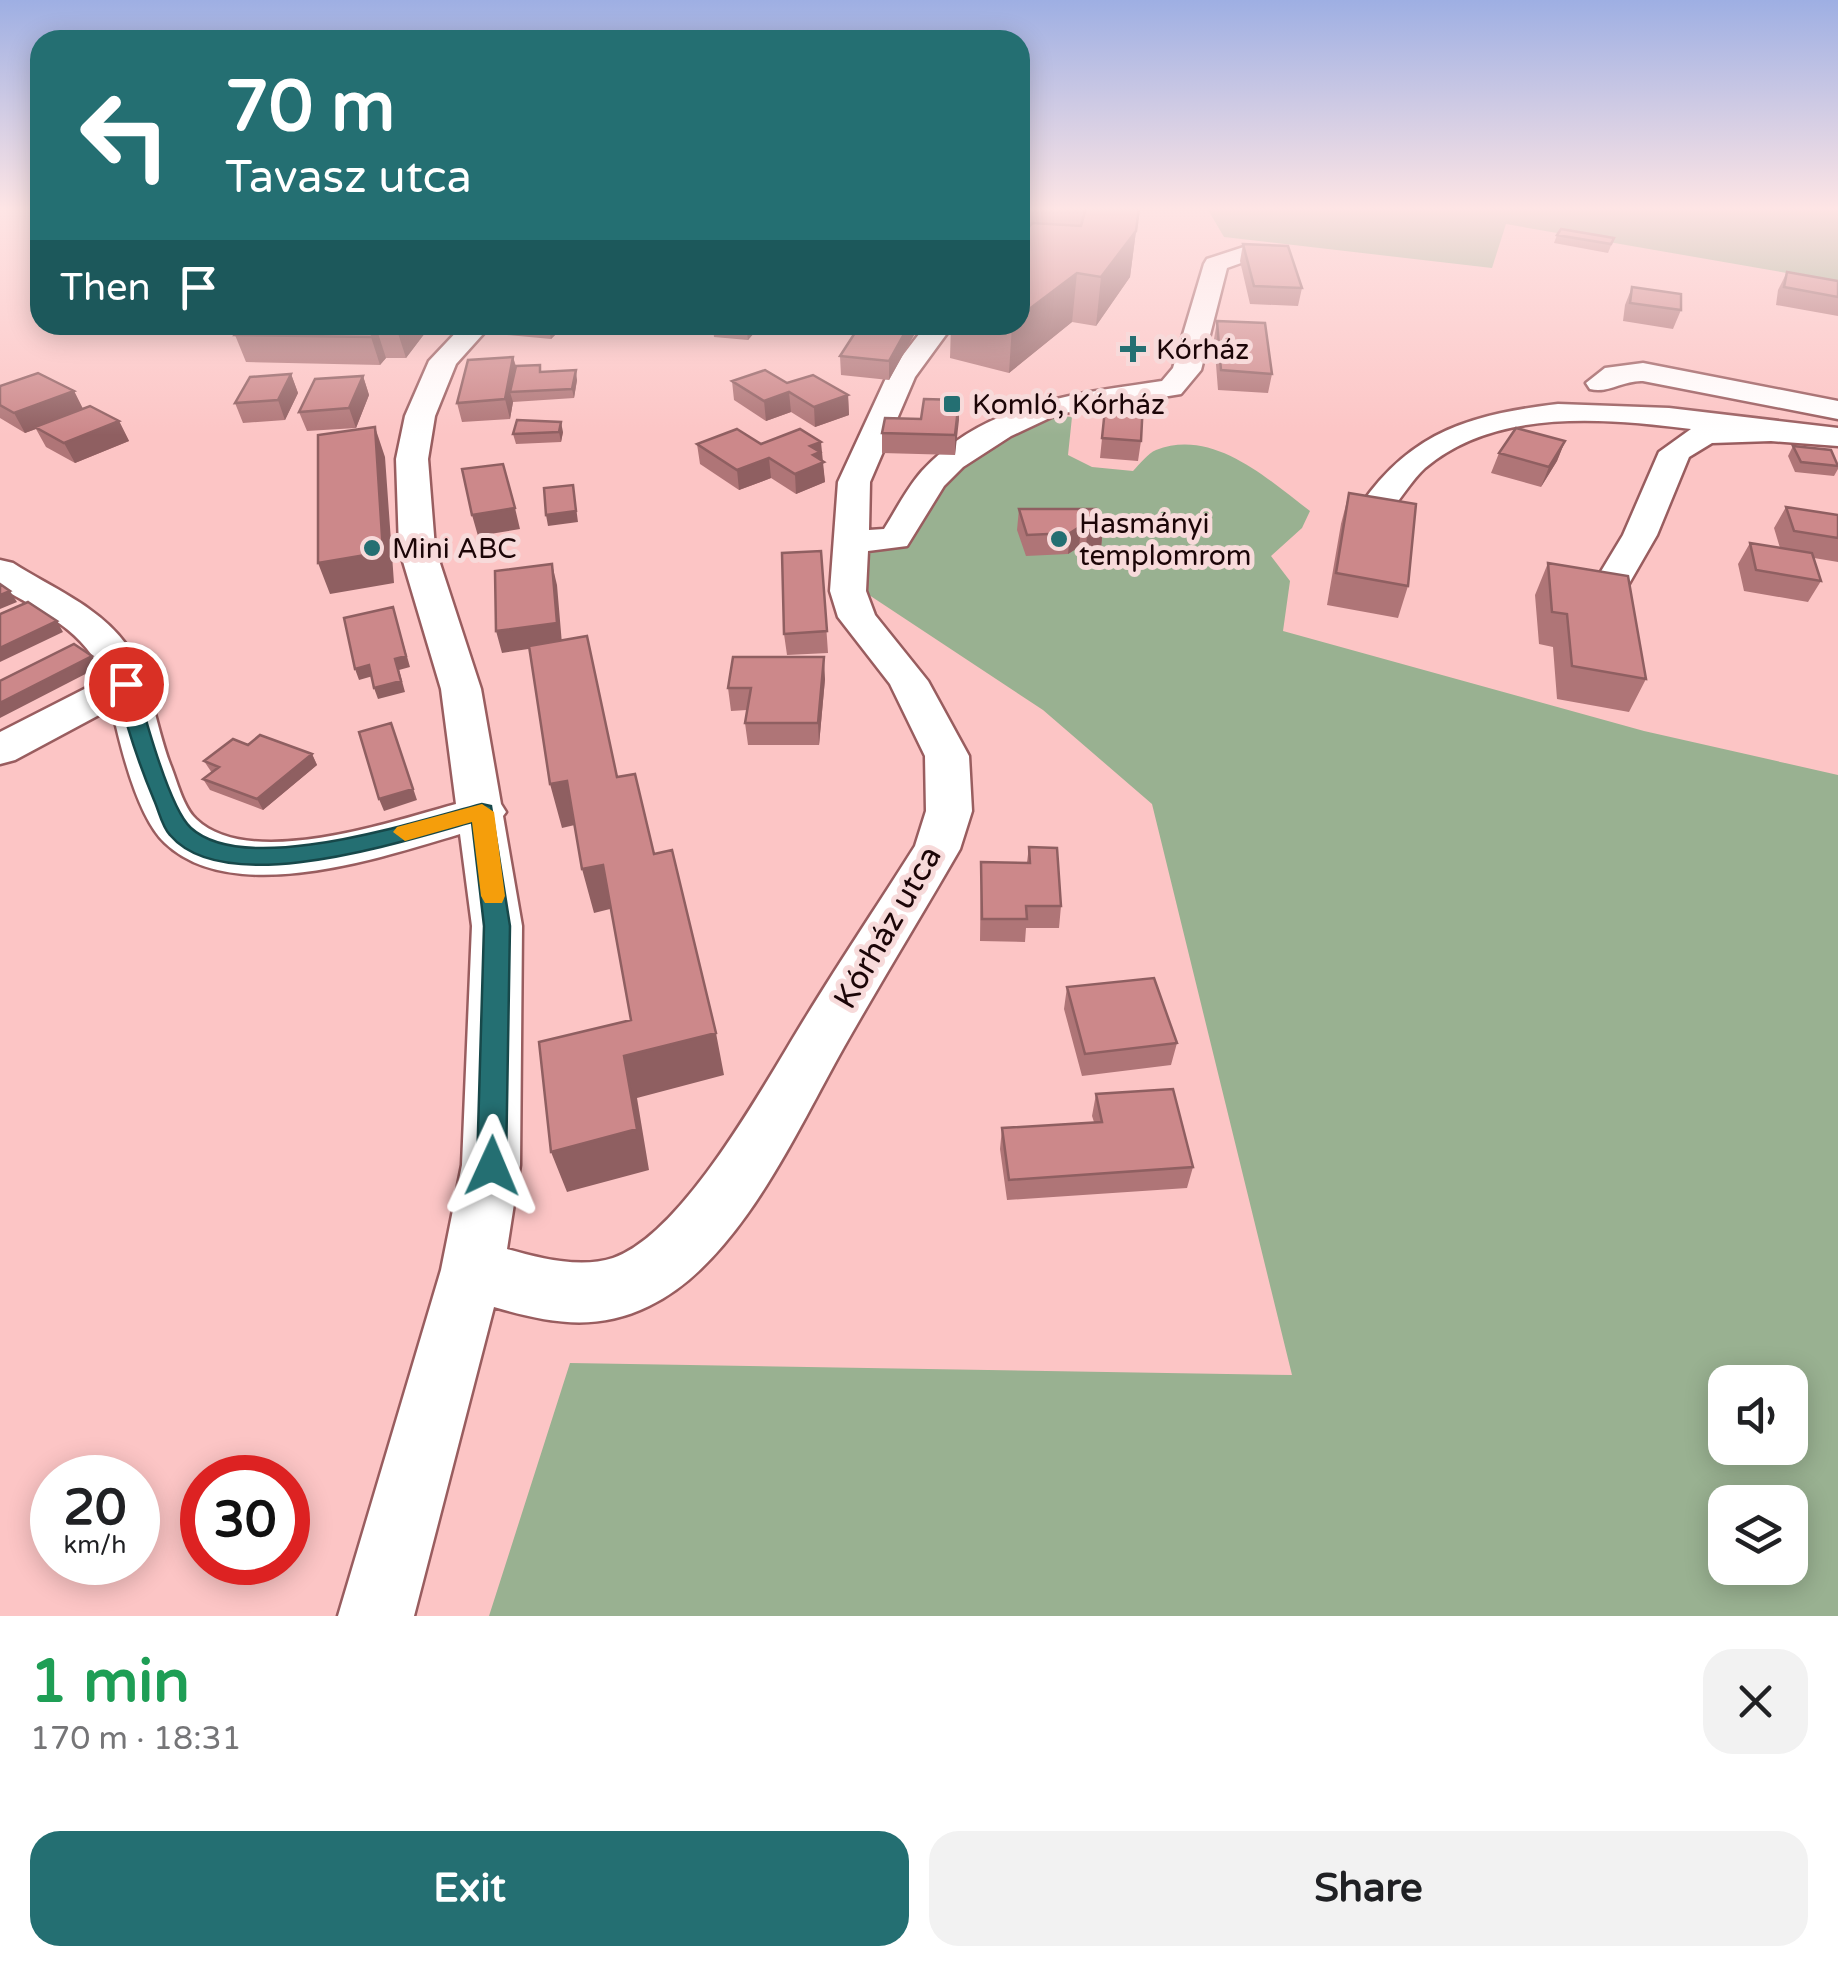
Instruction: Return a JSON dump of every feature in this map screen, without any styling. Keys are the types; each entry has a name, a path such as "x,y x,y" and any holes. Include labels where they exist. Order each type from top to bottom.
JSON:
{"street":[{"path":"849,542 895,539 931,481 952,460 1000,430 1051,406 1171,388 1187,370 1211,283"},
{"path":"376,1616 472,1270 492,1166 497,946 482,812 461,689 418,548 412,459 420,416 443,361 468,335"},
{"name":"Kórház utca","path":"472,1270 552,1292 588,1294 630,1284 669,1256 707,1216 783,1102 936,848 948,811 947,756 908,681 857,616 848,590 854,482 901,376 932,335"},
{"path":"1600,383 1608,375 1643,372 1838,410"},
{"path":"1380,503 1394,477 1444,441 1516,417 1635,413 1838,437"},
{"path":"1606,593 1640,535 1675,452 1705,434 1771,432"},
{"path":"0,571 102,638 126,684 141,742 178,830 200,846 227,856 330,852 482,812"},
{"path":"0,750 126,684"}],"green space":[{"path":"1050,415 1072,417 1068,455 1092,467 1133,471 1153,452 1177,445 1198,445 1239,460 1310,511 1302,528 1271,556 1290,581 1283,631 1644,731 1838,775 1838,1616 489,1616 570,1363 1292,1375 1152,804 1043,710 863,591 871,544 949,465"}],"building":[{"path":"1030,283 1063,283 1030,308"},
{"path":"1300,283 1302,288 1254,286"},
{"path":"1785,283 1838,283 1838,297 1784,287"},
{"path":"1632,287 1681,294 1681,310 1630,303"},
{"path":"1217,321 1265,323 1272,374 1221,370"},
{"path":"235,335 373,335 371,337"},
{"path":"854,335 903,335 889,361 840,356"},
{"path":"513,357 505,399 457,403 468,360"},
{"path":"540,365 540,372 576,370 572,389 510,392 516,366"},
{"path":"765,370 787,383 813,375 848,395 814,407 789,392 764,401 732,381"},
{"path":"38,373 74,391 14,413 0,405 0,386"},
{"path":"291,374 278,400 235,403 250,377"},
{"path":"363,376 349,408 299,412 315,379"},
{"path":"924,399 959,400 955,435 882,433 885,418 921,419"},
{"path":"1106,399 1143,402 1141,441 1102,438"},
{"path":"90,406 119,421 64,443 35,427"},
{"path":"517,420 561,422 559,432 513,434"},
{"path":"375,427 383,552 318,563 318,435"},
{"path":"1516,428 1565,441 1549,467 1499,453"},
{"path":"737,429 761,444 800,429 821,442 810,446 820,452 813,455 824,462 795,474 769,458 737,470 697,444"},
{"path":"1793,446 1831,450 1838,466 1801,462"},
{"path":"503,464 515,508 472,515 462,469"},
{"path":"573,485 576,511 546,515 544,488"},
{"path":"1349,493 1416,504 1408,586 1336,573"},
{"path":"1786,507 1838,515 1838,538 1794,531"},
{"path":"1019,509 1096,509 1103,527 1088,530 1081,526 1070,533 1027,535"},
{"path":"1750,543 1812,553 1821,581 1756,570"},
{"path":"821,551 827,631 784,634 782,553"},
{"path":"1548,563 1628,576 1646,679 1572,666 1567,614 1552,612"},
{"path":"552,564 557,623 496,631 495,571"},
{"path":"28,602 57,621 0,648 0,614"},
{"path":"393,607 406,656 395,659 401,681 374,688 369,665 355,669 344,618"},
{"path":"587,636 617,777 635,774 654,854 672,850 716,1033 624,1056 637,1129 551,1152 539,1042 631,1020 603,865 582,869 567,781 550,784 529,646"},
{"path":"74,644 92,656 0,703 0,681"},
{"path":"733,657 824,657 818,723 745,723 751,688 728,688"},
{"path":"391,723 413,789 379,799 359,732"},
{"path":"260,735 312,754 257,799 203,779 219,767 204,761 233,739 248,745"},
{"path":"1029,847 1057,848 1061,906 1026,906 1027,919 982,919 981,862 1030,863"},
{"path":"1154,978 1177,1043 1085,1054 1067,987"},
{"path":"1173,1089 1193,1167 1009,1180 1002,1128 1102,1122 1096,1094"}],"slow traffic":[{"path":"405,832 482,812 493,896"}],"place":[{"name":"Kórház","path":"1133,349"},
{"name":"Komló, Kórház","path":"952,404"},
{"name":"Hasmányi templomrom","path":"1059,539"},
{"name":"Mini ABC","path":"372,548"}],"route":[{"path":"126,684 141,742 178,830 200,846 227,856 330,852 482,812 497,926 492,1166"}]}
